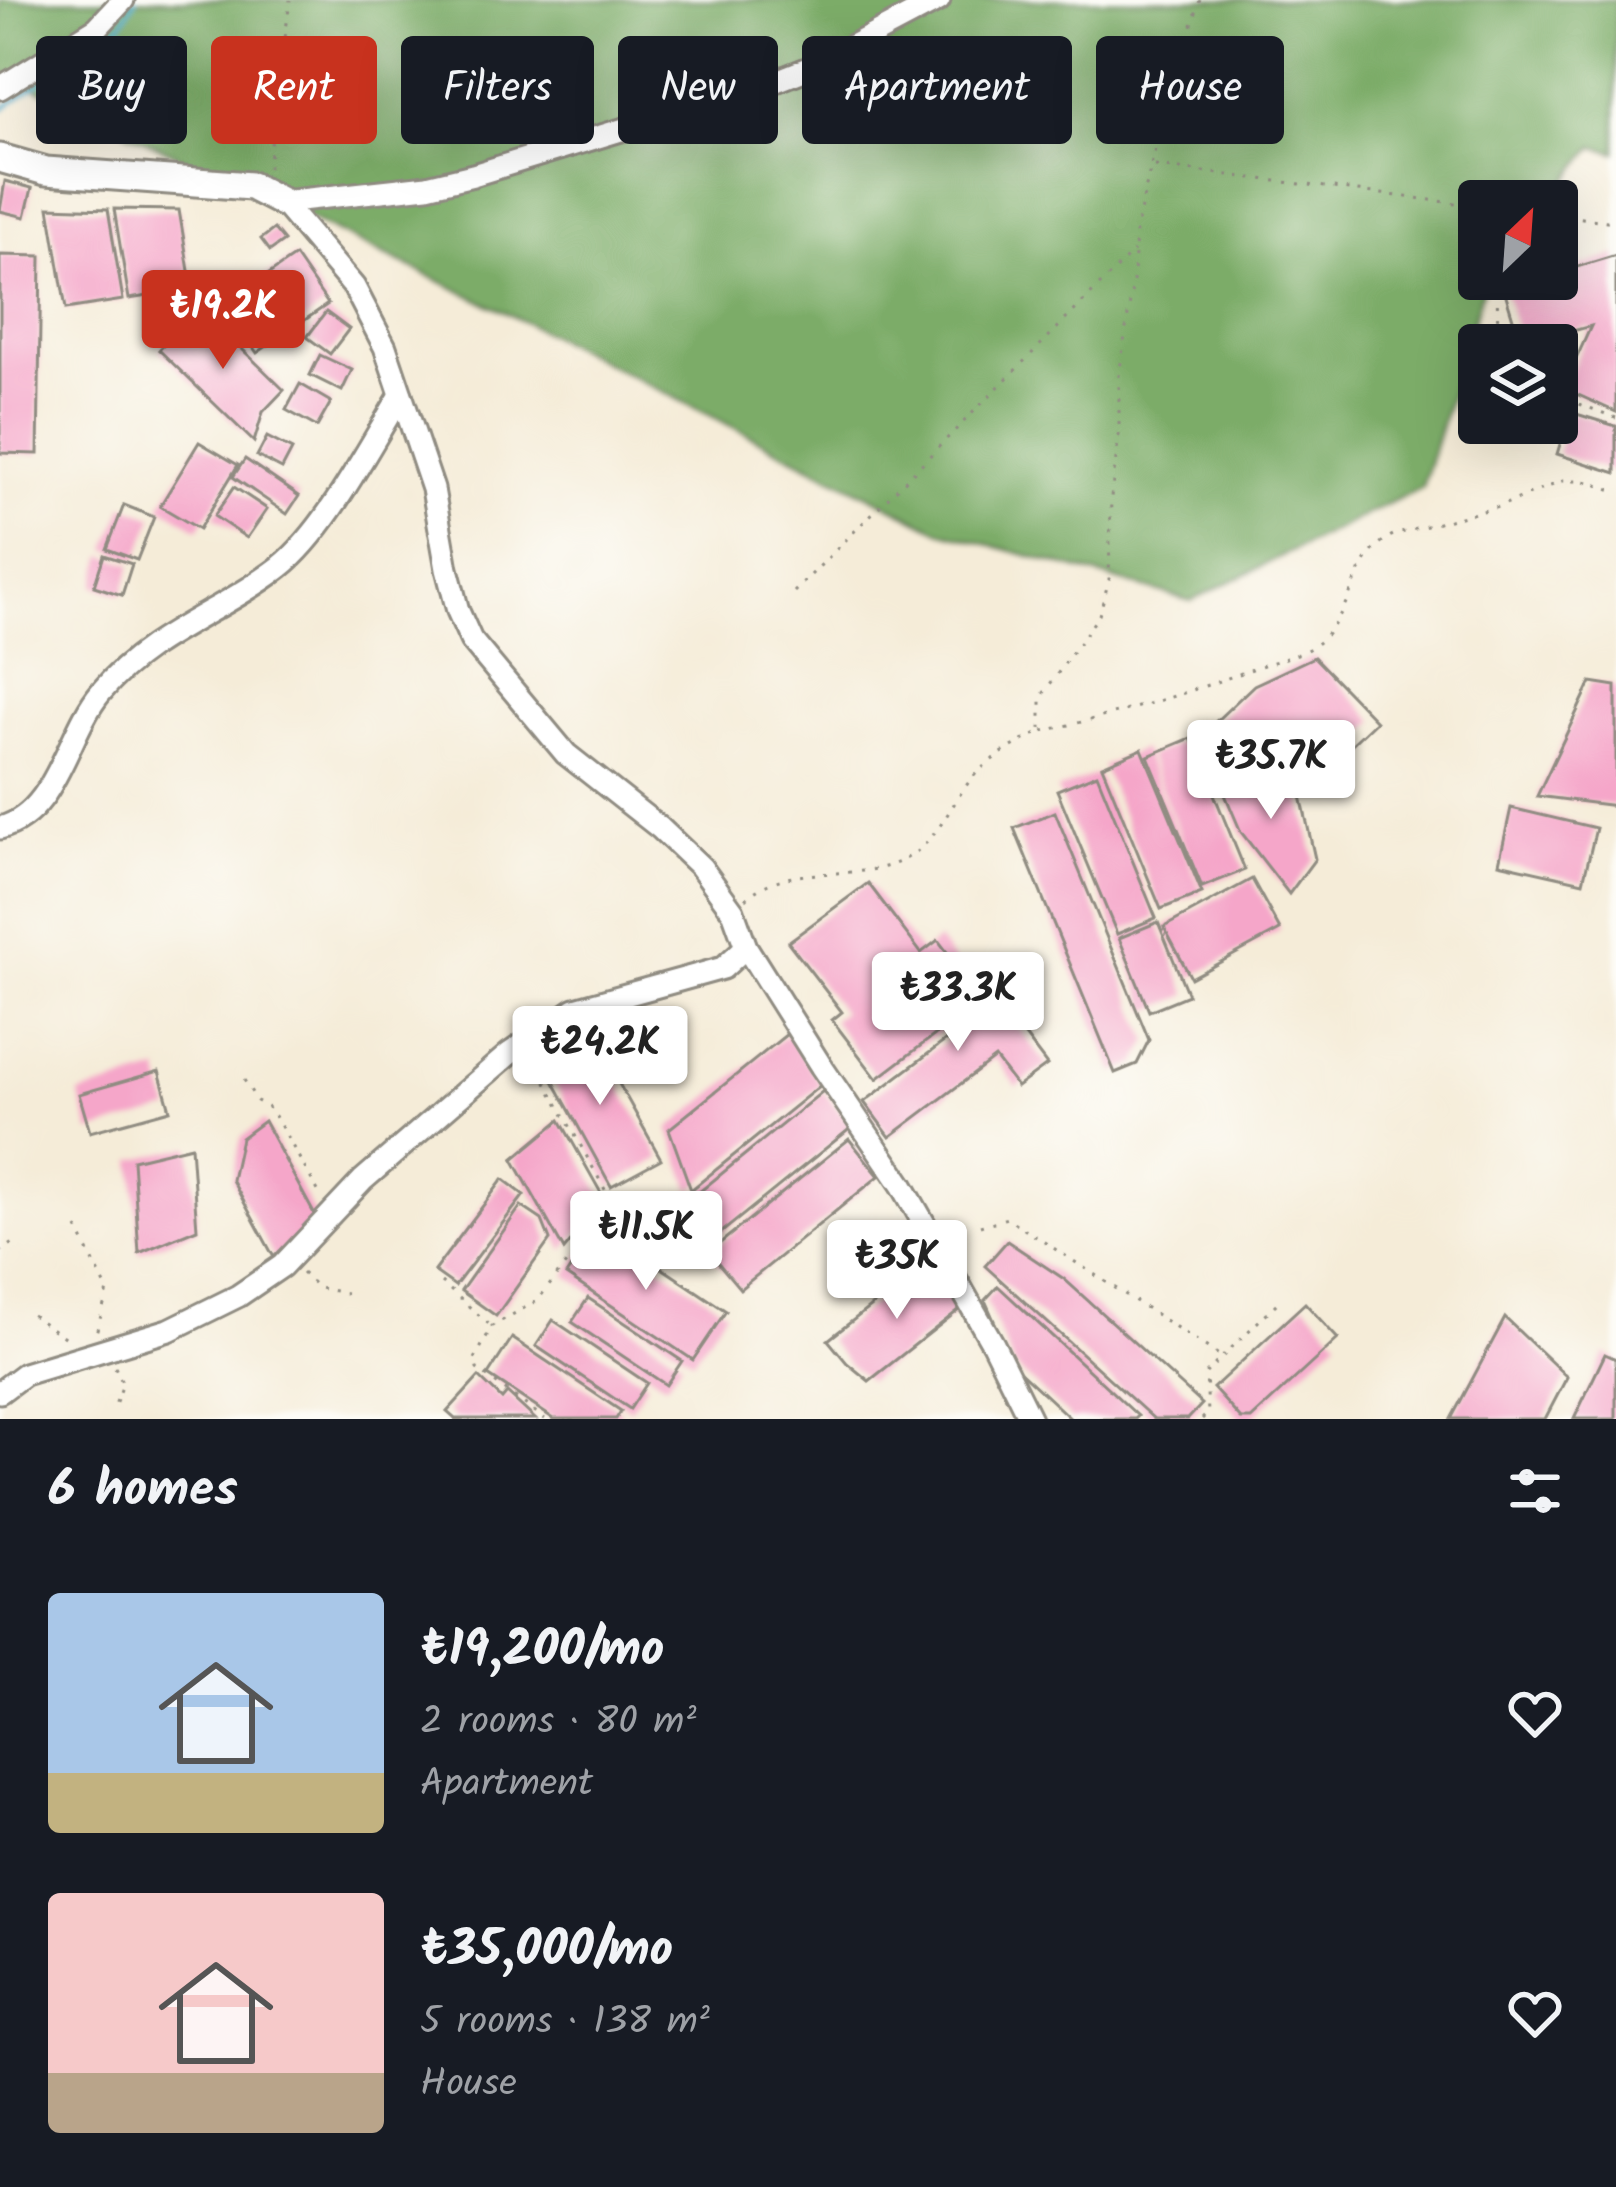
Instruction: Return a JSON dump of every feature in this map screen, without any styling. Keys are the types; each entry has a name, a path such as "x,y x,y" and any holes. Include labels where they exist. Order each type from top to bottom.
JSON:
{"street":[{"path":"0,88 97,28 123,0"},
{"path":"274,198 427,186 472,176 756,89 814,66 939,0"},
{"path":"0,158 46,171 250,186 274,198 354,287 370,314 433,489 458,611 471,640 566,754 660,828 701,867 733,911 746,947 902,1185 1030,1419"},
{"path":"0,828 15,824 35,806 86,710 126,664 278,568 311,539 401,395"},
{"path":"0,1392 25,1374 169,1330 238,1296 288,1259 363,1180 524,1044 575,1010 723,968 746,947"}],"path":[{"path":"274,198 290,0"},
{"path":"1041,732 1040,697 1099,615 1109,580 1111,497 1120,435 1119,376 1136,229 1163,115 1200,0"},
{"path":"1153,166 1458,203"},
{"path":"1578,218 1616,218"},
{"path":"794,592 1136,250"},
{"path":"1578,403 1616,418"},
{"path":"733,911 755,890 802,875 853,874 907,858 935,834 968,782 1004,750 1041,732 1183,695 1314,646 1340,620 1380,541 1498,507 1563,481 1586,481 1616,491"},
{"path":"524,1044 613,1204 537,1301 492,1326 475,1359 477,1369 544,1419"},
{"path":"244,1081 257,1100 271,1109 331,1213"},
{"path":"980,1226 1006,1217 1222,1357"},
{"path":"77,1228 108,1291 98,1352"},
{"path":"0,1252 18,1240"},
{"path":"288,1259 318,1288 346,1293"},
{"path":"440,1282 492,1326"},
{"path":"1202,1419 1208,1413 1206,1372 1277,1303"},
{"path":"32,1315 98,1352 123,1384 115,1405"}],"green space":[{"path":"0,0 1616,0 1616,152 1594,147 1567,180 1458,180 1458,300 1480,300 1472,324 1458,324 1458,370 1422,487 1191,601 940,531 498,309 153,144 187,144 187,36 36,36 36,88 0,71"}],"building":[{"path":"5,181 32,188 25,217 0,211"},
{"path":"49,207 108,209 123,300 66,309"},
{"path":"114,209 179,210 192,289 129,299"},
{"path":"274,229 284,241 270,251 261,239"},
{"path":"0,255 41,256 38,454 0,453"},
{"path":"1616,255 1616,412 1578,395 1578,355 1591,326 1578,330 1578,324 1515,324 1507,300 1578,300 1578,267"},
{"path":"295,256 328,304 257,353 224,305"},
{"path":"200,308 284,390 263,412 254,442 159,350"},
{"path":"326,312 349,329 330,354 307,337"},
{"path":"320,355 352,370 342,391 310,375"},
{"path":"300,384 331,402 317,427 286,410"},
{"path":"1578,414 1616,426 1616,473 1557,454 1560,444 1578,444"},
{"path":"267,437 292,450 282,469 257,456"},
{"path":"199,442 238,465 199,529 160,506"},
{"path":"245,459 299,496 287,514 233,477"},
{"path":"234,487 267,509 247,538 214,516"},
{"path":"124,505 154,517 137,560 107,549"},
{"path":"104,555 132,564 122,595 94,586"},
{"path":"1314,657 1376,721 1331,764 1322,755 1312,765 1237,751 1212,725 1254,685"},
{"path":"1591,682 1616,686 1616,806 1537,796"},
{"path":"1191,738 1245,870 1202,887 1148,756"},
{"path":"1142,749 1202,893 1161,909 1102,766"},
{"path":"1212,764 1299,787 1315,859 1289,894 1241,832"},
{"path":"1097,774 1156,918 1117,934 1057,790"},
{"path":"1511,808 1596,828 1583,882 1499,863"},
{"path":"1055,812 1149,1040 1137,1064 1115,1073 1014,828"},
{"path":"1252,879 1280,930 1191,978 1164,927"},
{"path":"868,883 921,953 938,940 956,964 929,984 956,1019 877,1079 832,1020 842,1012 788,942"},
{"path":"1158,922 1188,995 1149,1011 1119,938"},
{"path":"968,961 1047,1065 1017,1087 995,1058 890,1137 864,1102 969,1023 938,983"},
{"path":"589,1030 661,1159 611,1186 540,1057"},
{"path":"787,1034 821,1085 691,1190 669,1129"},
{"path":"159,1071 170,1110 90,1132 79,1094"},
{"path":"823,1091 852,1127 716,1237 687,1202"},
{"path":"560,1120 605,1200 564,1250 513,1159"},
{"path":"264,1121 318,1221 276,1261 232,1180 241,1138"},
{"path":"849,1139 879,1176 740,1289 709,1252"},
{"path":"191,1146 197,1229 139,1253 133,1160"},
{"path":"503,1179 524,1195 455,1286 434,1271"},
{"path":"521,1206 542,1220 550,1240 496,1316 461,1291"},
{"path":"599,1226 726,1311 693,1360 566,1275"},
{"path":"1007,1241 1064,1279 1202,1404 1188,1419 1154,1419 985,1266"},
{"path":"928,1261 964,1306 869,1381 828,1340"},
{"path":"998,1286 1138,1416 1071,1419 1014,1366 985,1300"},
{"path":"588,1298 682,1361 666,1385 572,1322"},
{"path":"1305,1303 1338,1339 1251,1419 1241,1419 1213,1388"},
{"path":"1505,1318 1567,1377 1545,1419 1451,1419"},
{"path":"553,1320 647,1383 630,1409 536,1346"},
{"path":"512,1338 621,1411 616,1419 554,1419 488,1375"},
{"path":"1605,1354 1616,1359 1616,1419 1574,1419"},
{"path":"479,1377 502,1399 507,1393 535,1419 455,1419 447,1412"}],"waterway":[{"path":"0,111 122,23 135,0"}]}
